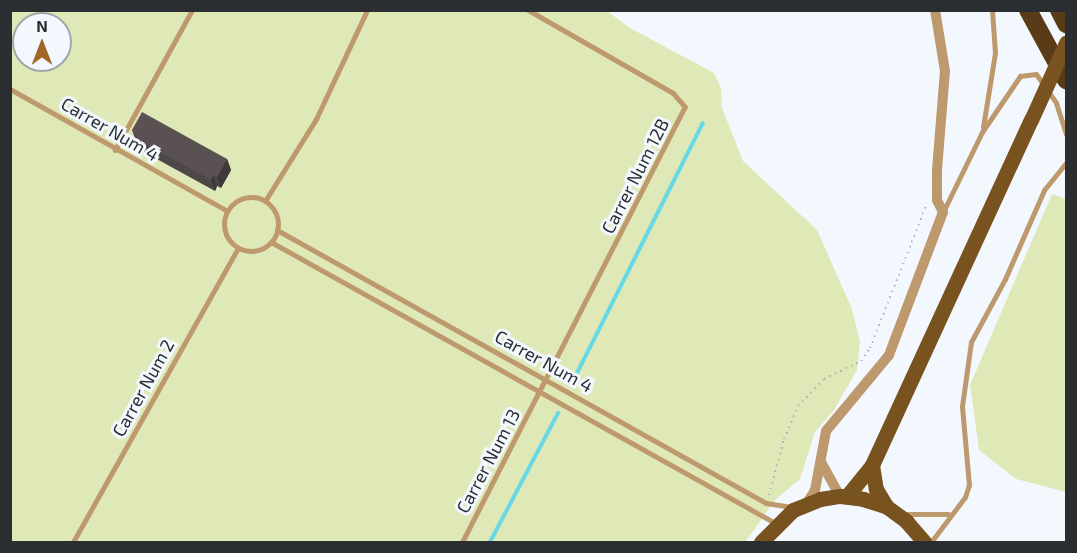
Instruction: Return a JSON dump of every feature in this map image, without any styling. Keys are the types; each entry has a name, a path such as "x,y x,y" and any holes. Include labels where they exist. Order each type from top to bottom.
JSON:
{"highway":[{"path":"1028,10 1066,81"},
{"path":"1059,10 1066,24"}],"main road":[{"path":"843,496 872,465 1066,43"},
{"path":"872,465 876,489 892,510 924,543"},
{"path":"761,543 776,524 803,505 843,496 892,510"}],"street":[{"path":"803,505 815,490 826,430 889,355 943,212 937,185 945,71 935,10"},
{"path":"820,459 843,496"}],"lane":[{"path":"115,150 192,10"},
{"path":"265,201 316,118 368,10"},
{"name":"Carrer Num 12B","path":"528,10 673,93 685,107 541,392"},
{"path":"982,132 995,53 992,10"},
{"path":"943,212 982,132 1020,76 1036,74 1056,104 1066,134"},
{"name":"Carrer Num 4","path":"10,89 227,211"},
{"path":"931,543 950,514 965,497 969,485 962,406 971,342 1005,279 1044,190 1066,163"},
{"path":"244,198 265,201 275,212 277,230 271,242 253,251 238,248 225,233 227,211 244,198"},
{"name":"Carrer Num 4","path":"277,230 766,503 803,505"},
{"name":"Carrer Num 4","path":"271,242 776,524"},
{"name":"Carrer Num 2","path":"73,543 238,248"},
{"name":"Carrer Num 13","path":"462,543 541,392"},
{"path":"892,510 939,517 950,514"}],"path":[{"path":"766,503 783,439 798,406 824,379 861,362 937,185"}],"green space":[{"path":"10,11 607,11 630,28 714,73 721,88 722,108 743,161 817,230 852,309 860,342 857,370 834,410 815,432 800,479 776,499 745,542 11,542"},
{"path":"1052,194 1066,199 1066,492 1016,479 979,450 970,385"}],"building":[{"path":"142,112 227,159 217,177 213,175 211,180 140,141 132,130"}],"waterway":[{"path":"572,383 703,123"},
{"path":"490,542 558,413"}]}
